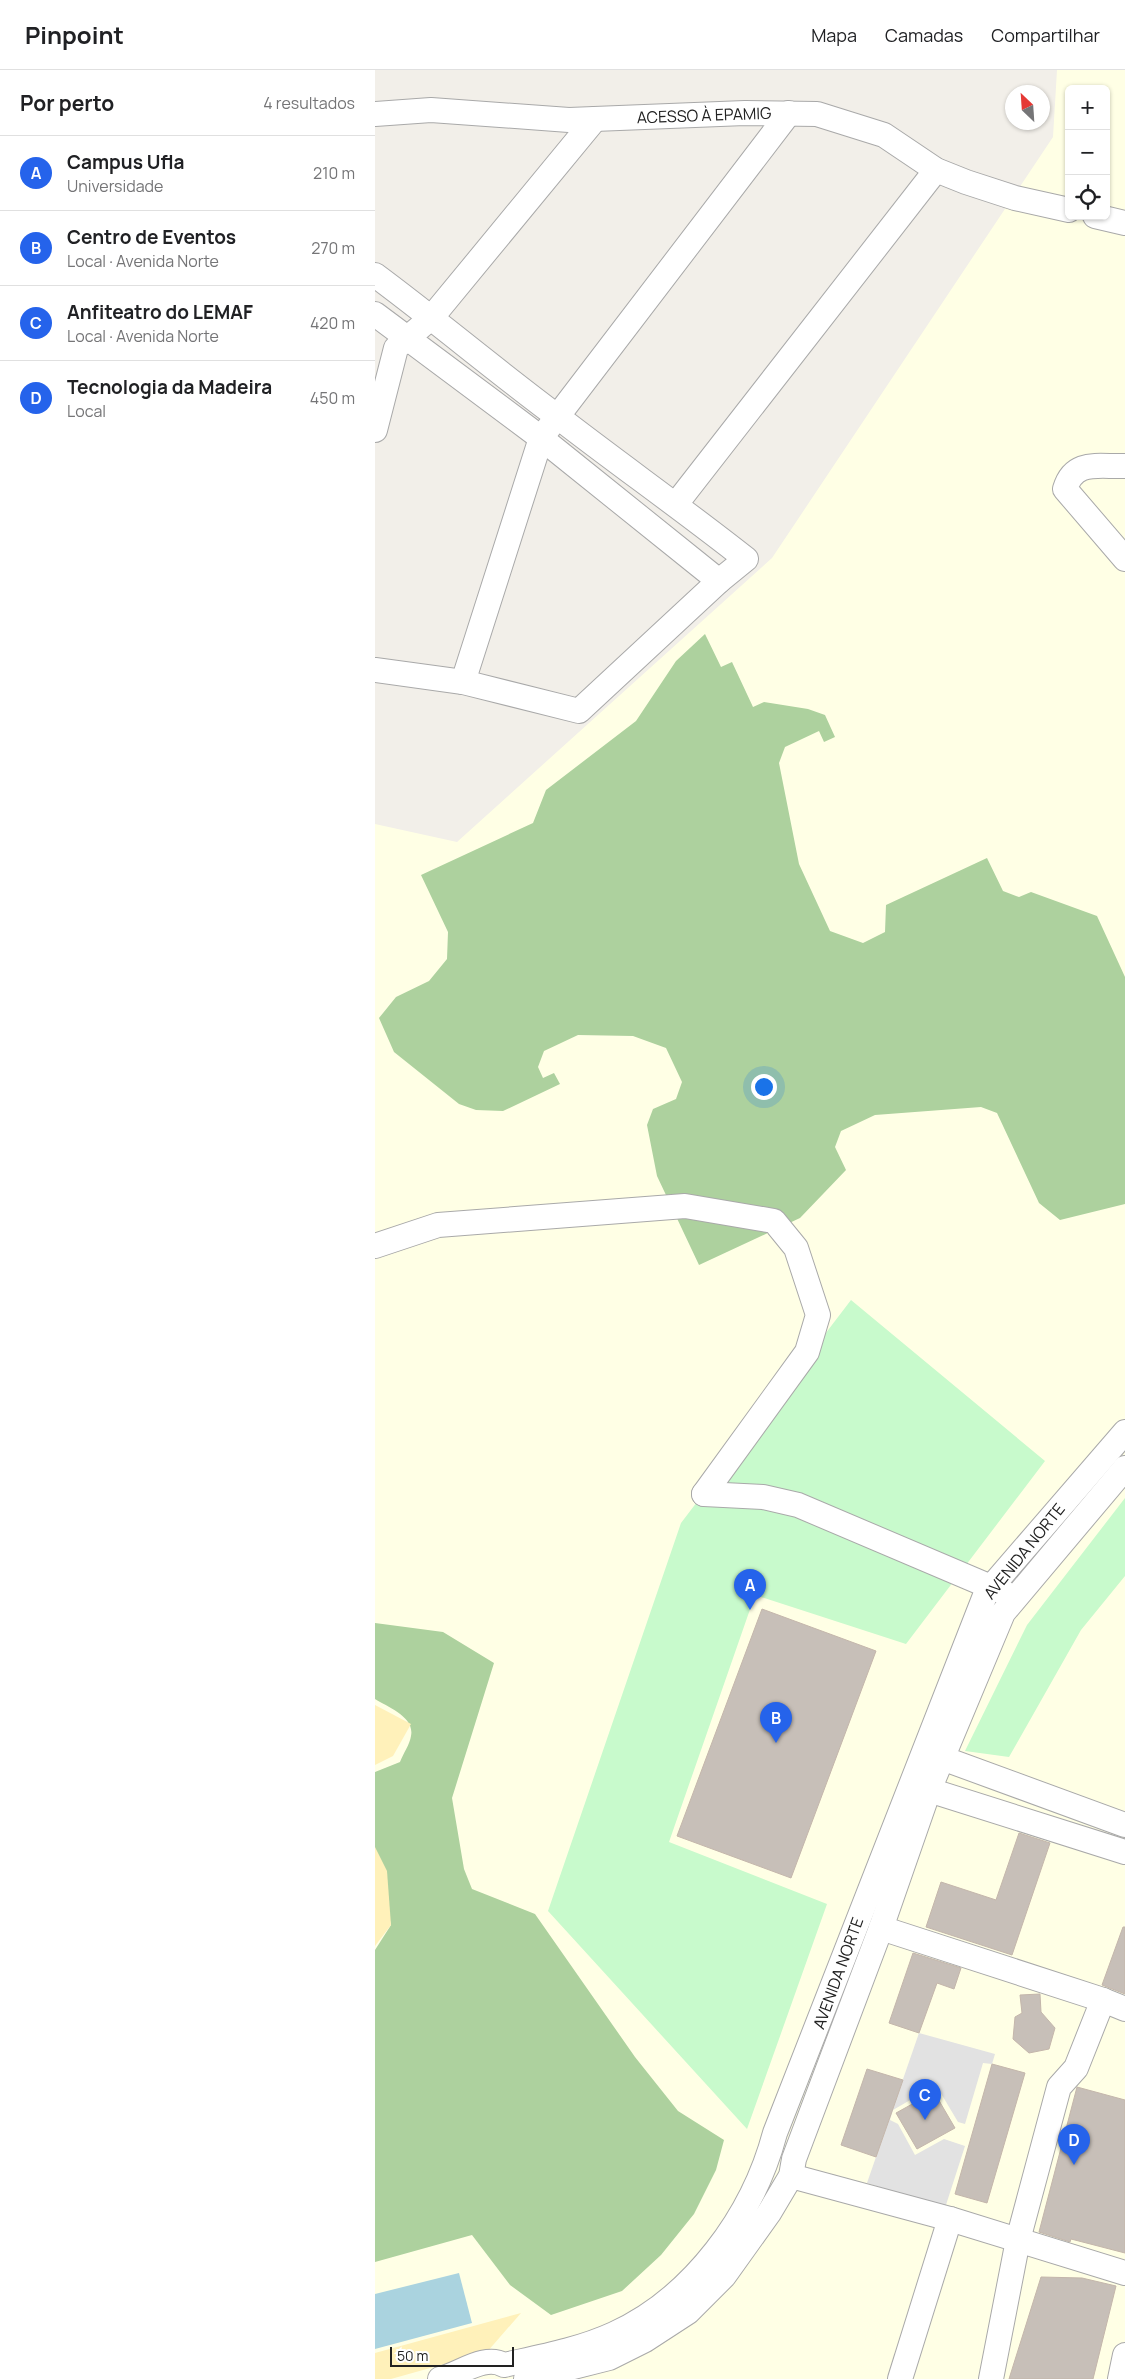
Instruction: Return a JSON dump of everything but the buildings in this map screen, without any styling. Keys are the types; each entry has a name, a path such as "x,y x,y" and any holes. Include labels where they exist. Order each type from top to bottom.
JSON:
{"street":[{"name":"ACESSO À EPAMIG","path":"375,114 431,110 569,120 789,113 817,114 884,136 936,170 966,182 1015,198 1065,209"},
{"path":"463,682 541,438 789,113"},
{"path":"375,430 396,348 432,317 595,119"},
{"path":"676,504 936,170"},
{"path":"1110,220 1125,223"},
{"path":"375,275 432,317 557,417 676,504 746,559 719,581 579,711 463,682 375,671"},
{"path":"375,314 541,438 719,581"},
{"path":"1125,466 1079,467 1069,476 1065,489 1125,559"},
{"path":"375,1246 438,1224 685,1206 774,1221 796,1248 818,1315 807,1352 704,1494 763,1497 798,1504 1016,1597"},
{"name":"AVENIDA NORTE","path":"440,2379 471,2373 485,2360 496,2360 504,2372 613,2334 645,2317 699,2272 720,2245 759,2179 769,2156 775,2133 986,1592 1125,1432"},
{"name":"AVENIDA NORTE","path":"526,2379 609,2358 645,2340 688,2312 724,2276 769,2213 789,2174 881,1928 929,1790 1003,1613 1125,1468"},
{"path":"942,1758 1125,1825"},
{"path":"929,1790 1125,1852"},
{"path":"1095,1842 1102,1817"},
{"path":"881,1928 1103,2000 1125,2009"},
{"path":"991,2379 1017,2240 1059,2087 1076,2068 1103,2000"},
{"path":"769,2156 783,2153 789,2174"},
{"path":"759,2179 769,2190 789,2174"},
{"path":"789,2174 950,2219 1125,2273"},
{"path":"900,2379 950,2219"},
{"path":"1120,2379 1125,2355"}],"shaded area":[{"path":"1057,70 1125,70 1125,2379 375,2379 375,824 457,842 772,558 1053,137"},
{"path":"919,2033 995,2054 992,2064 983,2063 965,2124 958,2122 936,2085 893,2110 890,2120 898,2124 915,2155 944,2139 965,2146 945,2208 867,2183"}],"green space":[{"path":"705,634 721,667 732,662 753,707 764,702 808,709 825,715 835,737 824,742 819,731 785,747 779,763 799,864 830,931 863,943 885,932 886,905 987,858 1003,891 1019,897 1031,892 1097,916 1125,977 1125,1204 1060,1220 1039,1203 997,1113 981,1107 875,1115 841,1131 835,1147 846,1170 800,1218 699,1265 657,1176 647,1125 653,1109 676,1099 682,1082 666,1048 633,1036 578,1035 544,1051 538,1067 543,1078 554,1073 560,1084 503,1111 476,1110 459,1104 394,1052 379,1018 396,997 429,981 447,959 448,932 421,875 533,823 546,790 636,721 676,661"},
{"path":"851,1300 1045,1461 906,1644 755,1595 669,1842 827,1904 747,2129 548,1911 681,1523"},
{"path":"1125,1498 1125,1576 1081,1630 1009,1757 965,1751 1027,1625"},
{"path":"375,1623 443,1632 494,1663 452,1798 464,1869 472,1889 535,1914 635,2057 678,2111 724,2140 716,2170 694,2214 661,2255 622,2291 551,2315 510,2285 472,2235 375,2262 375,1950 391,1925 375,1849 375,1772 400,1762 411,1736 411,1729 409,1723 399,1713 375,1699"}],"sand":[{"path":"375,1705 411,1724 393,1756 375,1765"},
{"path":"375,1847 387,1871 391,1925 375,1946"},
{"path":"521,2313 487,2352 391,2379 375,2379 375,2353"}],"water":[{"path":"459,2273 472,2323 375,2349 375,2294"}],"place":[{"name":"Campus Ufla","path":"750,1610"},
{"name":"Centro de Eventos","path":"776,1743"},
{"name":"Anfiteatro do LEMAF","path":"925,2120"},
{"name":"Tecnologia da Madeira","path":"1074,2165"}]}
